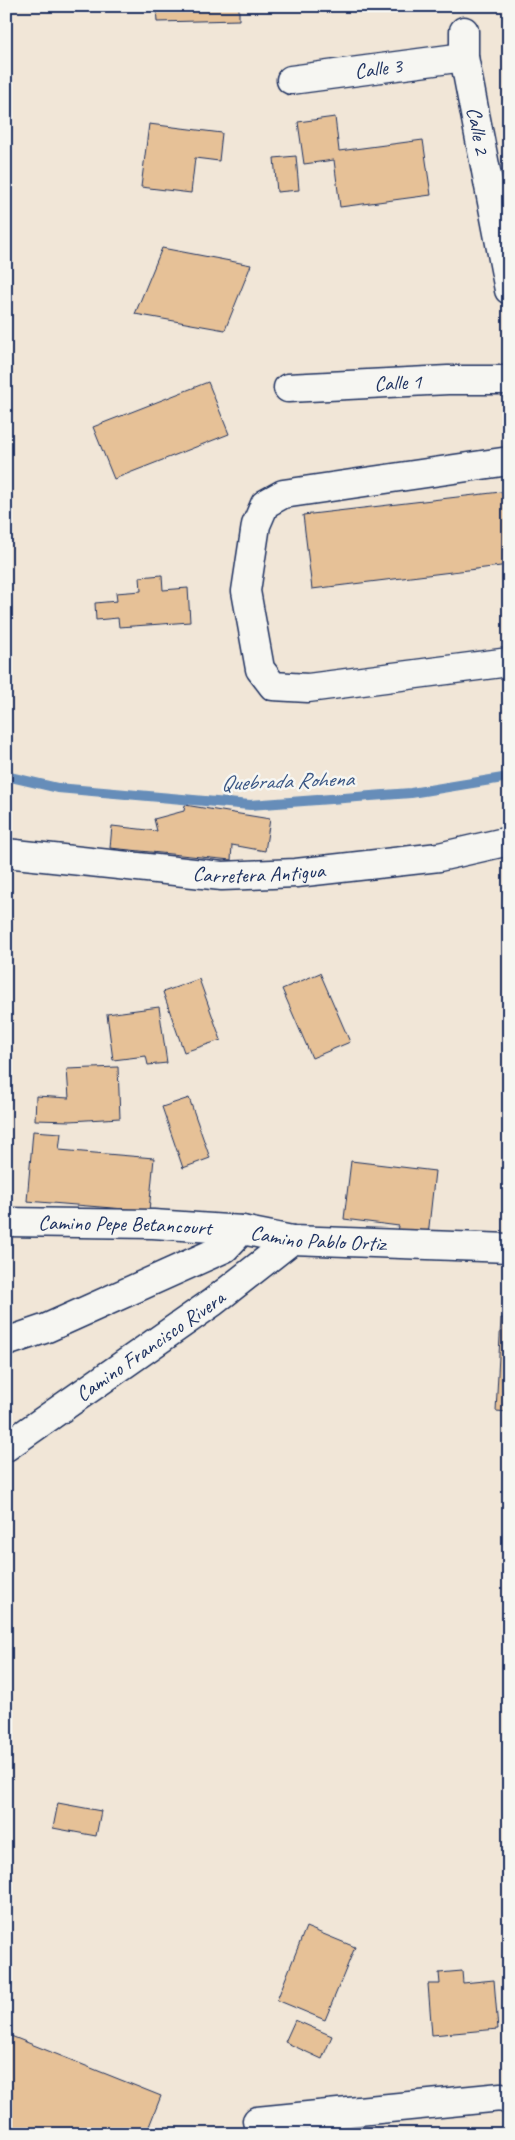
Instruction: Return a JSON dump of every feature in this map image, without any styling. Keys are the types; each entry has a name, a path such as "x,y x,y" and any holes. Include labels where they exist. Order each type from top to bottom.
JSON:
{"street":[{"name":"Calle 3","path":"291,80 464,44"},
{"name":"Calle 2","path":"464,44 509,290"},
{"name":"Calle 1","path":"288,388 448,380 509,380"},
{"path":"509,461 282,494 265,504 256,525 246,591 260,670 272,686 308,688 509,662"},
{"name":"Carretera Antigua","path":"6,853 222,876 296,873 439,857 509,841"},
{"name":"Camino Pepe Betancourt","path":"6,1222 153,1224 242,1230"},
{"name":"Camino Pablo Ortiz","path":"6,1342 47,1328 225,1248 242,1230 292,1240 509,1248"},
{"name":"Camino Francisco Rivera","path":"6,1447 204,1308 292,1240"},
{"path":"257,2121 501,2097 509,2100"}],"building":[{"path":"156,6 239,6 239,20 157,22"},
{"path":"323,6 368,6 324,11"},
{"path":"335,117 339,151 423,140 431,195 340,207 334,160 304,164 298,122"},
{"path":"149,124 222,133 219,161 195,158 191,193 141,187"},
{"path":"296,156 299,190 277,192 274,158"},
{"path":"162,248 251,265 225,330 135,314"},
{"path":"208,382 229,434 114,479 93,427"},
{"path":"509,491 509,565 312,589 303,515"},
{"path":"162,575 163,590 188,588 190,622 119,627 118,618 96,620 95,603 117,601 116,593 141,591 140,577"},
{"path":"185,805 270,819 265,851 232,845 231,860 110,848 112,826 157,831 154,819 184,811"},
{"path":"320,973 350,1042 312,1058 282,989"},
{"path":"199,979 221,1040 184,1052 163,992"},
{"path":"159,1007 167,1063 148,1065 146,1056 113,1060 107,1014"},
{"path":"118,1067 120,1118 70,1121 35,1120 36,1096 69,1098 67,1069"},
{"path":"189,1098 210,1158 183,1168 162,1107"},
{"path":"33,1131 61,1133 59,1150 154,1158 149,1211 27,1201"},
{"path":"351,1161 435,1171 428,1236 398,1232 399,1226 344,1219"},
{"path":"501,1318 509,1319 509,1412 496,1411"},
{"path":"58,1803 101,1811 96,1836 53,1828"},
{"path":"306,1927 355,1947 325,2020 277,2000"},
{"path":"462,1971 463,1983 494,1980 498,2029 432,2035 428,1984 440,1984 439,1973"},
{"path":"295,2020 332,2036 322,2059 285,2042"},
{"path":"6,2034 161,2096 146,2134 6,2134"}],"waterway":[{"name":"Quebrada Rohena","path":"6,776 58,788 250,805 411,793 509,777"}]}
